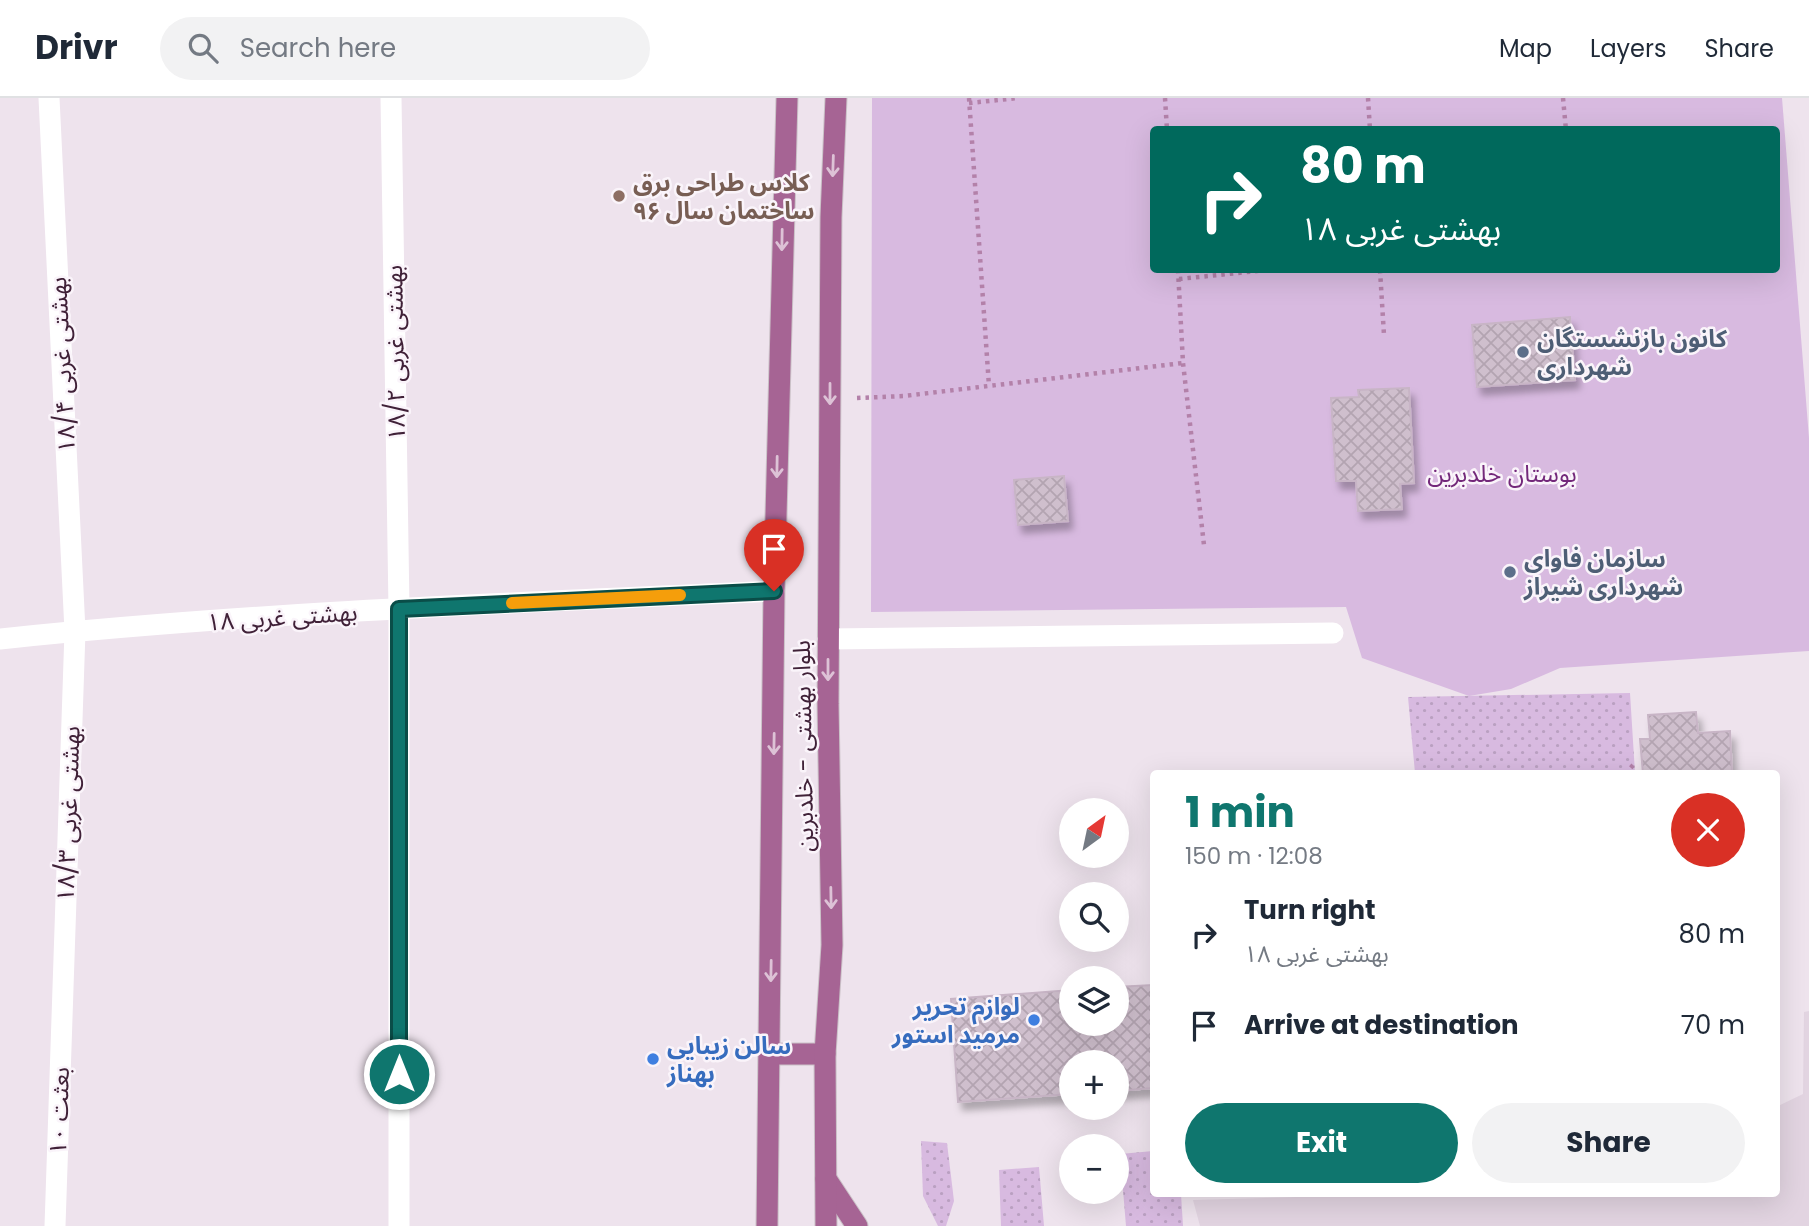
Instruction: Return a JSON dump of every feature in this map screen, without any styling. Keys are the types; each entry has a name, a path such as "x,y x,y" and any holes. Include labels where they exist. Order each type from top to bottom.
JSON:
{"main road":[{"name":"بلوار بهشتی - خلدبرین","path":"767,1226 774,591 787,98"},
{"name":"بلوار بهشتی - خلدبرین","path":"826,1226 825,1054 832,945 828,639 831,217 836,98"},
{"path":"770,1054 825,1054"},
{"path":"826,1179 857,1226"}],"street":[{"name":"بهشتی غربی ۱۸/۴","path":"49,98 75,631"},
{"name":"بهشتی غربی ۱۸/۲","path":"391,98 399,609 399,1226"},
{"name":"بهشتی غربی ۱۸","path":"0,639 75,631 399,609 774,591"},
{"name":"بهشتی غربی ۱۸/۳","path":"62,997 75,631"},
{"path":"828,639 1334,633"},
{"name":"۱۰ بعثت","path":"55,1226 62,997"}],"path":[{"path":"989,386 969,101 1018,98"},
{"path":"1165,98 1167,126"},
{"path":"1368,98 1370,126"},
{"path":"1563,98 1566,126"},
{"path":"1178,273 1183,363 1204,545"},
{"path":"1179,279 1237,273"},
{"path":"1380,273 1384,335"},
{"path":"830,398 904,396 1183,363"},
{"path":"1629,770 1635,763"}],"shaded area":[{"path":"1809,1011 1809,1226 1200,1226 1193,1200 1298,1197 1780,1197 1780,1105 1803,1094 1804,1012"}],"green space":[{"name":"بوستان خلدبرین","path":"872,98 1782,98 1809,438 1809,651 1560,668 1511,689 1469,696 1362,658 1346,607 871,612"},
{"path":"1630,693 1635,770 1415,770 1408,697"},
{"path":"921,1141 947,1143 954,1201 946,1226 938,1226 923,1196"},
{"path":"1150,1151 1150,1197 1181,1197 1183,1226 1126,1226 1124,1204 1129,1204 1129,1153"},
{"path":"1039,1167 1044,1226 1001,1226 999,1170"}],"building":[{"name":"کانون بازنشستگان شهرداری","path":"1570,317 1575,380 1477,387 1472,325"},
{"path":"1409,388 1414,483 1400,484 1402,509 1358,511 1356,481 1336,481 1331,398 1359,397 1358,390"},
{"path":"1064,476 1068,521 1018,525 1014,480"},
{"path":"1696,712 1698,733 1730,731 1732,770 1643,770 1640,739 1650,739 1648,715"},
{"path":"1150,985 1150,1088 1129,1090 1129,1050 1059,1050 1059,1095 958,1102 951,999 1059,991 1059,1036 1129,1036 1129,986"}],"slow traffic":[{"path":"512,603 680,595"}],"place":[{"name":"کلاس طراحی برق ساختمان سال ۹۶","path":"619,196"},
{"name":"کانون بازنشستگان شهرداری","path":"1523,352"},
{"name":"سازمان فاوای شهرداری شیراز","path":"1510,572"},
{"name":"لوازم تحریر مرمید استور","path":"1034,1020"},
{"name":"سالن زیبایی بهناز","path":"653,1059"}],"route":[{"path":"399,1074 399,609 774,591"}]}
